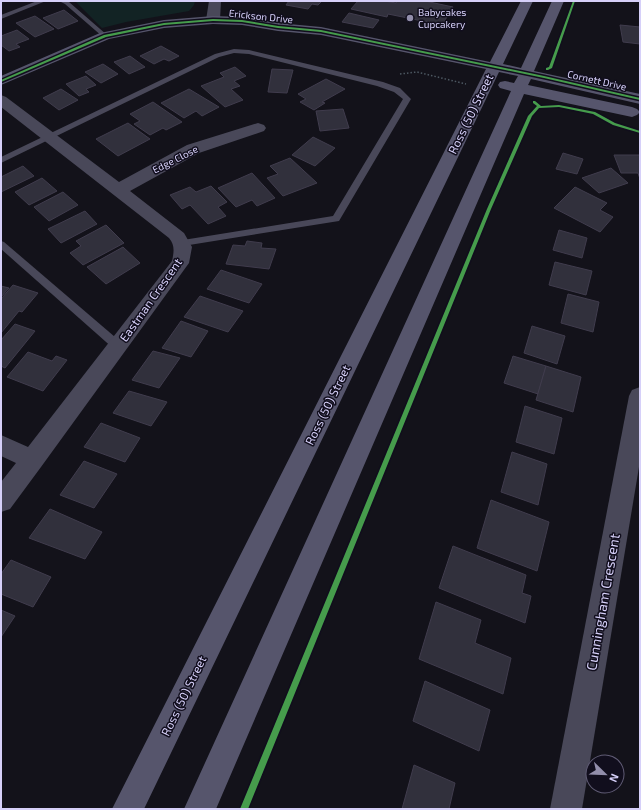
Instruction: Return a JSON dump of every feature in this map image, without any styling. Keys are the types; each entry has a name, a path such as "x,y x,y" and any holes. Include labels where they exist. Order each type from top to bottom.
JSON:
{"main road":[{"name":"Ross (50) Street","path":"128,809 485,75 527,1"},
{"path":"200,809 558,1"},
{"name":"Erickson Drive","path":"1,81 105,36 157,24 212,20 253,22 278,27 321,31 485,75"},
{"name":"Erickson Drive","path":"278,27 305,38 436,68"},
{"name":"Cornett Drive","path":"485,75 640,99"},
{"name":"Cornett Drive","path":"522,80 640,114"}],"street":[{"path":"212,20 215,1"},
{"name":"Eastman Crescent","path":"1,100 175,234 182,243 183,256 180,263 1,501"},
{"name":"Edge Close","path":"118,190 192,149 258,128"},
{"name":"Cunningham Crescent","path":"566,809 640,396"},
{"path":"1,445 33,460"}],"lane":[{"path":"1,17 43,1"},
{"path":"62,1 67,3 105,36"},
{"path":"1,160 217,55 234,52 249,52 380,84 397,90 407,99 336,219 182,243"},
{"path":"1,244 118,346"}],"shaded area":[{"path":"75,1 195,1 194,5 189,11 126,22 102,28"}],"building":[{"path":"289,1 322,1 318,5 312,4 308,9 286,5"},
{"path":"358,1 384,1 396,3 397,1 425,1 453,7 442,25 388,14 387,17 351,9"},
{"path":"64,10 78,21 58,29 43,18"},
{"path":"349,13 379,20 373,28 342,22"},
{"path":"35,16 54,29 35,37 16,23"},
{"path":"620,25 640,27 640,44 623,42"},
{"path":"17,30 29,39 16,44 20,47 9,51 1,45 1,36"},
{"path":"161,46 179,56 169,61 164,59 154,64 140,56"},
{"path":"130,56 145,67 129,74 114,62"},
{"path":"103,64 118,74 101,83 85,72"},
{"path":"235,67 246,76 234,81 240,86 231,89 243,100 225,107 201,86 224,77 220,73"},
{"path":"272,69 293,70 287,93 268,92"},
{"path":"86,76 96,85 86,89 89,92 79,96 66,84"},
{"path":"326,79 345,89 322,102 325,103 314,110 300,102 306,99 298,94"},
{"path":"61,89 78,100 59,110 43,98"},
{"path":"189,89 219,107 202,116 196,111 184,118 161,103"},
{"path":"153,102 182,122 166,130 163,128 150,135 134,124 140,121 130,114"},
{"path":"343,109 349,128 320,131 316,111"},
{"path":"128,123 150,139 118,156 96,139"},
{"path":"313,137 335,148 315,166 292,155"},
{"path":"563,153 583,159 577,174 556,169"},
{"path":"614,155 640,155 640,179 638,173 621,173"},
{"path":"290,158 317,183 283,196 267,178 278,174 270,166"},
{"path":"23,166 34,176 1,192 1,177"},
{"path":"611,168 628,183 599,193 582,178"},
{"path":"252,173 275,198 257,206 252,200 236,207 218,188"},
{"path":"42,178 57,191 29,205 15,192"},
{"path":"211,186 227,202 218,207 226,216 208,224 190,205 182,209 170,195 190,187 196,192"},
{"path":"575,187 607,203 600,210 613,217 600,232 554,208"},
{"path":"63,192 78,205 49,221 34,207"},
{"path":"85,211 97,224 61,243 48,229"},
{"path":"106,225 124,243 83,265 70,253 81,246 76,241"},
{"path":"559,230 587,238 582,258 553,250"},
{"path":"247,241 262,243 261,248 276,249 269,269 226,264 233,245 245,246"},
{"path":"123,247 140,263 106,284 87,267"},
{"path":"555,262 592,271 586,295 549,285"},
{"path":"221,270 262,284 249,303 207,289"},
{"path":"13,285 38,293 22,312 19,311 1,333 1,299"},
{"path":"1,286 9,288 1,297"},
{"path":"568,294 599,302 593,332 561,323"},
{"path":"200,296 243,311 228,332 184,317"},
{"path":"181,321 208,331 191,357 162,348"},
{"path":"15,324 35,331 5,368 1,366 1,340"},
{"path":"532,326 565,336 557,364 524,353"},
{"path":"153,351 180,358 159,388 132,380"},
{"path":"28,352 52,361 56,356 67,360 43,391 7,377"},
{"path":"513,356 546,366 538,394 504,383"},
{"path":"546,366 581,377 573,412 536,400"},
{"path":"129,391 167,402 151,426 113,413"},
{"path":"525,406 562,418 554,454 516,442"},
{"path":"101,423 140,438 125,462 84,447"},
{"path":"512,452 547,464 538,505 501,492"},
{"path":"84,461 117,474 94,508 60,495"},
{"path":"491,500 549,522 537,571 477,548"},
{"path":"50,509 102,532 85,559 29,538"},
{"path":"453,546 526,575 522,593 531,596 525,623 439,588"},
{"path":"11,560 51,577 33,607 1,594 1,574"},
{"path":"436,602 481,620 475,643 511,658 503,694 419,659"},
{"path":"1,610 15,616 1,637"},
{"path":"425,681 490,710 479,751 413,721"},
{"path":"414,765 455,783 449,809 402,809"}],"cycle path":[{"path":"547,69 550,68 574,1"},
{"path":"1,81 105,36 164,24 213,20 242,21 278,27 321,31 544,77 640,99"},
{"path":"534,102 540,107 559,106 594,113 614,124 640,132"},
{"path":"244,809 489,209 530,116 538,107"}],"place":[{"name":"Babycakes Cupcakery","path":"410,18"}]}
